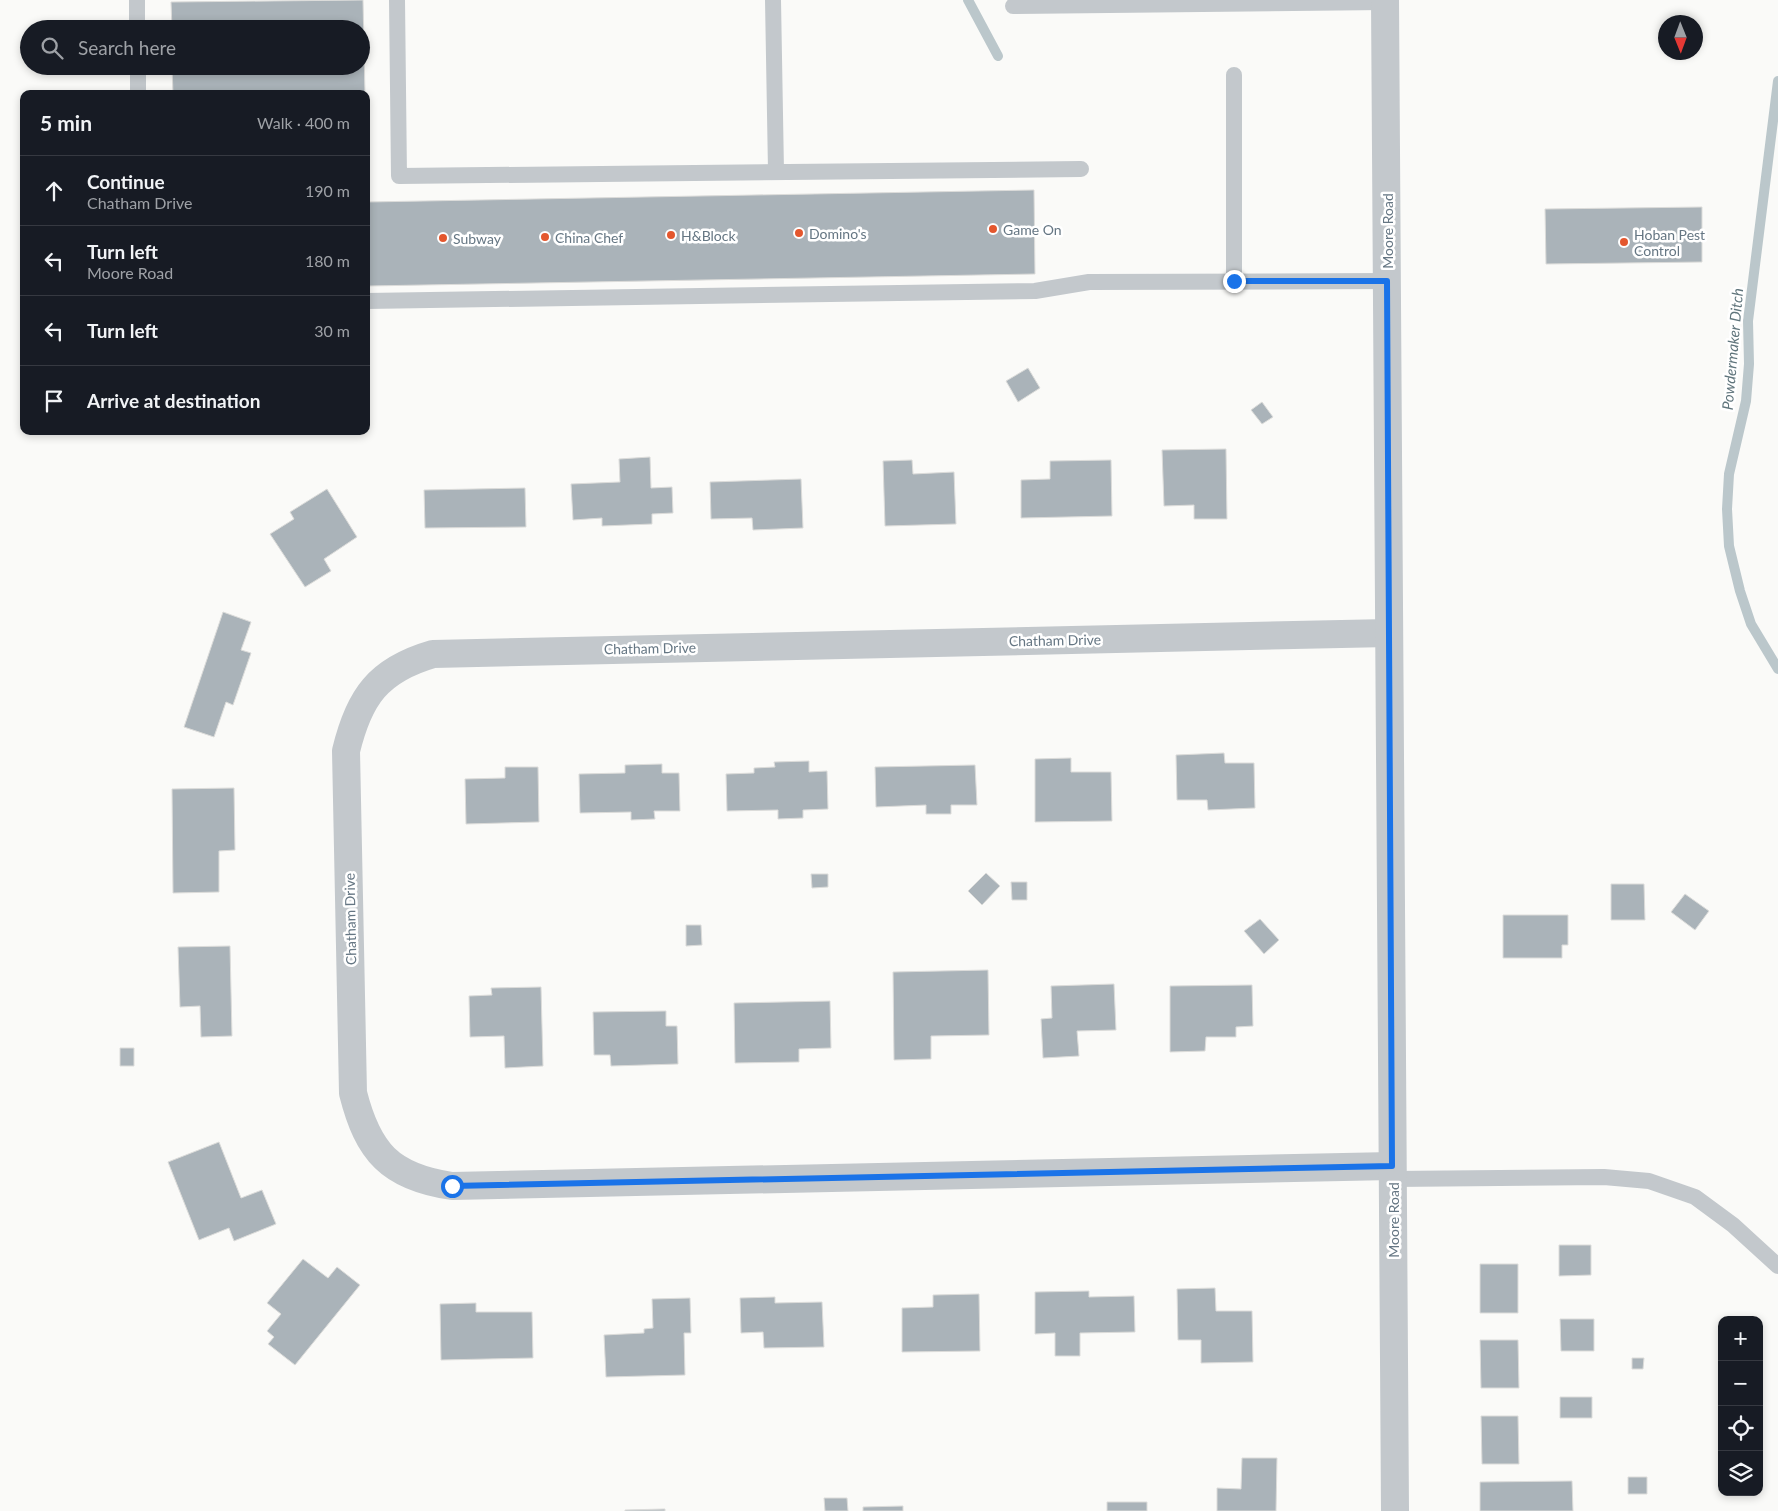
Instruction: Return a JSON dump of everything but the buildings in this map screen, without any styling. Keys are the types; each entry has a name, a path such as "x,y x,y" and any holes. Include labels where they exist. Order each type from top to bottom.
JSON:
{"street":[{"name":"Moore Road","path":"1385,1 1395,1511"},
{"name":"Chatham Drive","path":"1389,633 433,654 409,660 385,675 367,697 354,720 346,751 353,1093 360,1120 372,1145 398,1170 423,1182 452,1186 1392,1172"}],"lane":[{"path":"137,0 137,20"},
{"path":"397,0 399,176 1081,169"},
{"path":"773,0 776,171"},
{"path":"1012,6 1385,1"},
{"path":"138,75 138,90"},
{"path":"1234,75 1234,281"},
{"path":"370,301 1035,291 1089,282 1387,281"},
{"path":"1392,1172 1604,1177 1649,1181 1695,1197 1733,1225 1778,1266"}],"waterway":[{"path":"968,0 998,56"},
{"name":"Powdermaker Ditch","path":"1778,81 1748,321 1749,364 1746,401 1729,474 1727,509 1729,546 1740,591 1751,624 1778,669"}],"place":[{"name":"Game On","path":"993,229"},
{"name":"Domino's","path":"799,233"},
{"name":"H&Block","path":"671,235"},
{"name":"China Chef","path":"545,237"},
{"name":"Subway","path":"443,238"},
{"name":"Hoban Pest Control","path":"1624,242"}],"route":[{"path":"452,1186 1392,1166 1387,281 1234,281"}]}
